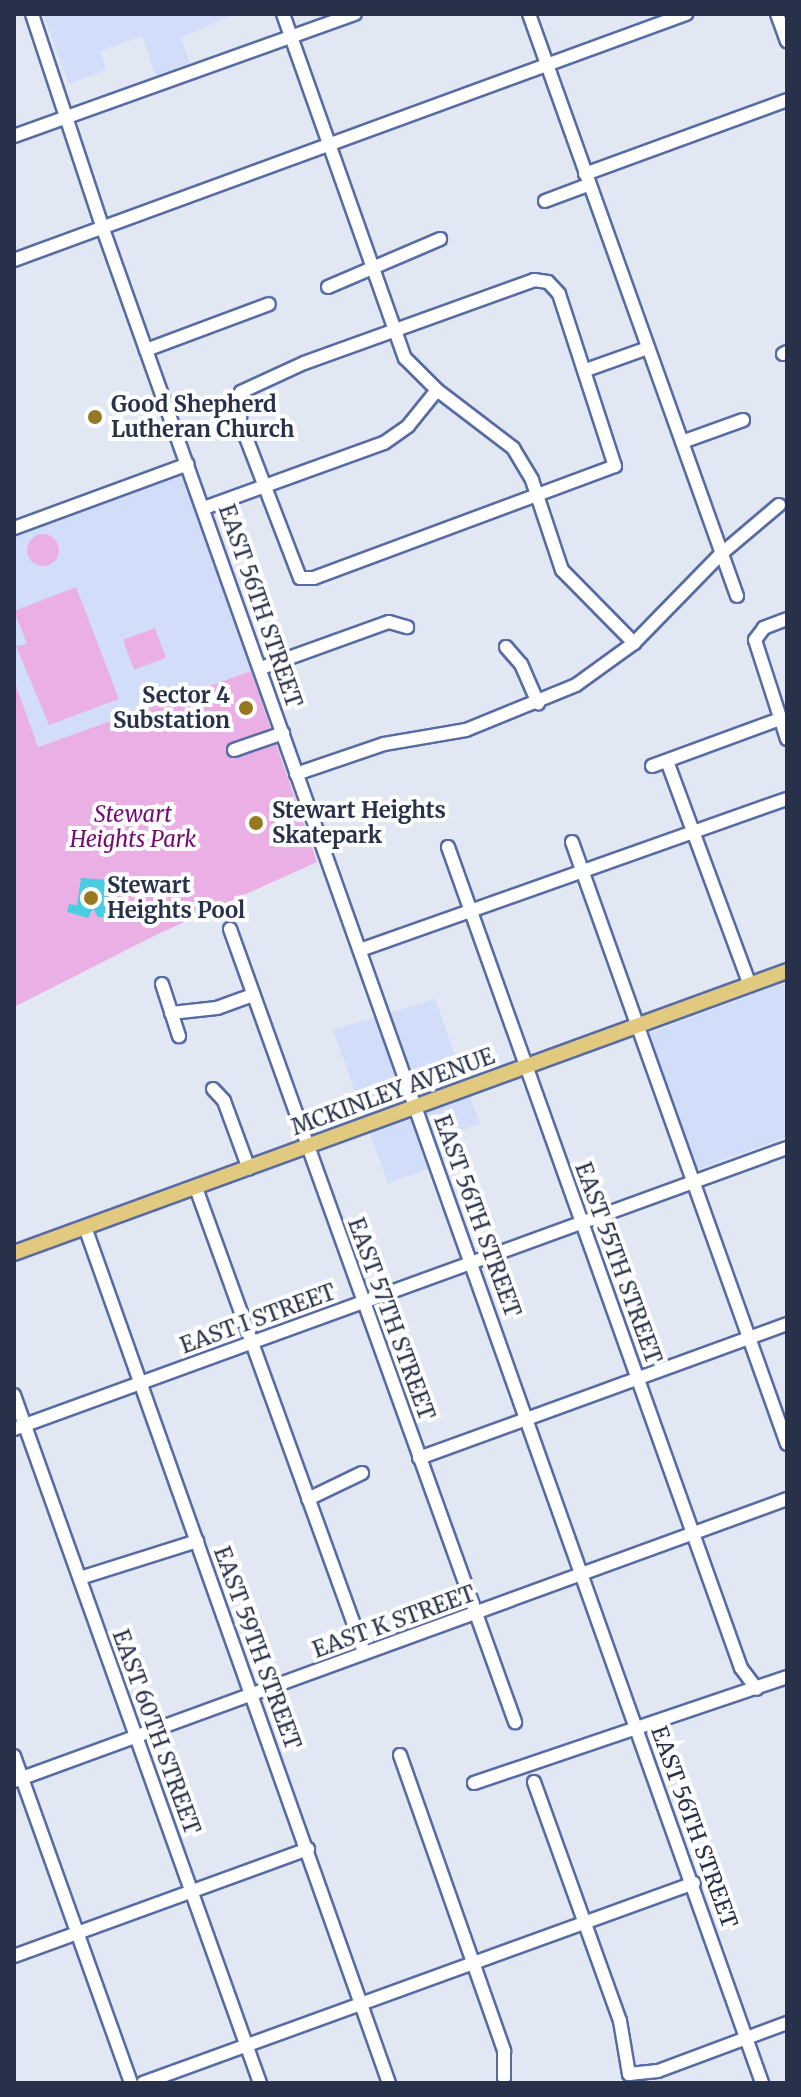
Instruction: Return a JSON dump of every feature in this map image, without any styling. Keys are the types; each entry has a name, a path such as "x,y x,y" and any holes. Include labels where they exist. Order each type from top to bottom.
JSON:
{"main road":[{"name":"MCKINLEY AVENUE","path":"14,1253 787,971"}],"street":[{"name":"EAST 56TH STREET","path":"32,14 103,229 694,1883 762,2083"},
{"path":"283,14 397,328 405,358 437,390 506,440 524,464 565,574 634,643"},
{"path":"14,136 355,14"},
{"path":"529,14 737,596"},
{"path":"14,260 546,68 686,14"},
{"path":"777,14 787,41"},
{"path":"545,201 586,180 787,100"},
{"path":"328,287 375,270 440,239"},
{"path":"527,282 548,282 559,294 615,466 304,579 292,568 262,486 239,418 239,396 262,379 397,328 527,282"},
{"path":"146,350 269,304"},
{"path":"586,370 648,348"},
{"path":"204,508 393,438 437,390"},
{"path":"682,442 743,420"},
{"path":"14,528 188,464"},
{"path":"296,774 384,744 466,730 538,703 589,676 634,643 721,554 779,505"},
{"path":"787,619 756,636 756,654 787,739"},
{"path":"261,668 389,622 407,627"},
{"path":"506,647 521,664 538,703"},
{"path":"652,766 780,719"},
{"path":"234,750 283,733"},
{"path":"667,761 750,985"},
{"path":"360,950 787,799"},
{"path":"572,842 787,1444"},
{"name":"EAST 55TH STREET","path":"448,847 741,1668 757,1689"},
{"name":"EAST 57TH STREET","path":"230,929 515,1722"},
{"path":"162,984 179,1036"},
{"path":"171,1013 217,1008 253,995"},
{"path":"213,1089 224,1101 249,1169"},
{"name":"EAST I STREET","path":"19,1427 787,1148"},
{"path":"196,1188 364,1653"},
{"name":"EAST 59TH STREET","path":"85,1227 389,2083"},
{"path":"419,1458 787,1324"},
{"name":"EAST 60TH STREET","path":"14,1395 19,1427 80,1578 260,2083"},
{"path":"308,1499 362,1473"},
{"name":"EAST K STREET","path":"18,1780 787,1499"},
{"path":"80,1578 197,1541"},
{"path":"474,1783 787,1677"},
{"path":"400,1755 504,2051 504,2078"},
{"path":"14,1756 18,1780 131,2083"},
{"path":"534,1782 620,2021 626,2071 639,2076 787,2023"},
{"path":"14,1956 308,1849"},
{"path":"143,2083 694,1883"}],"shaded area":[{"path":"43,14 235,14 181,38 190,63 156,76 142,36 100,51 106,70 69,84"},
{"path":"182,476 251,671 38,747 14,680 14,536"},
{"path":"787,982 787,1137 696,1170 647,1034"},
{"path":"435,999 480,1124 442,1137 450,1161 388,1183 333,1030"}],"green space":[{"path":"43,534 54,539 59,550 54,561 43,566 32,561 27,550 32,539"},
{"path":"76,587 119,699 49,725 16,646 27,644 14,611"},
{"path":"155,628 166,658 134,670 123,640"},
{"name":"Stewart Heights Park","path":"251,671 317,862 158,934 14,1007 14,680 38,747"}],"water":[{"name":"Stewart Heights Pool","path":"81,878 109,880 106,917 98,917 93,908 88,918 67,912 69,904 89,907 77,905"}],"place":[{"name":"Good Shepherd Lutheran Church","path":"95,417"},
{"name":"Sector 4 Substation","path":"246,708"},
{"name":"Stewart Heights Skatepark","path":"256,823"},
{"name":"Stewart Heights Pool","path":"91,898"}]}
